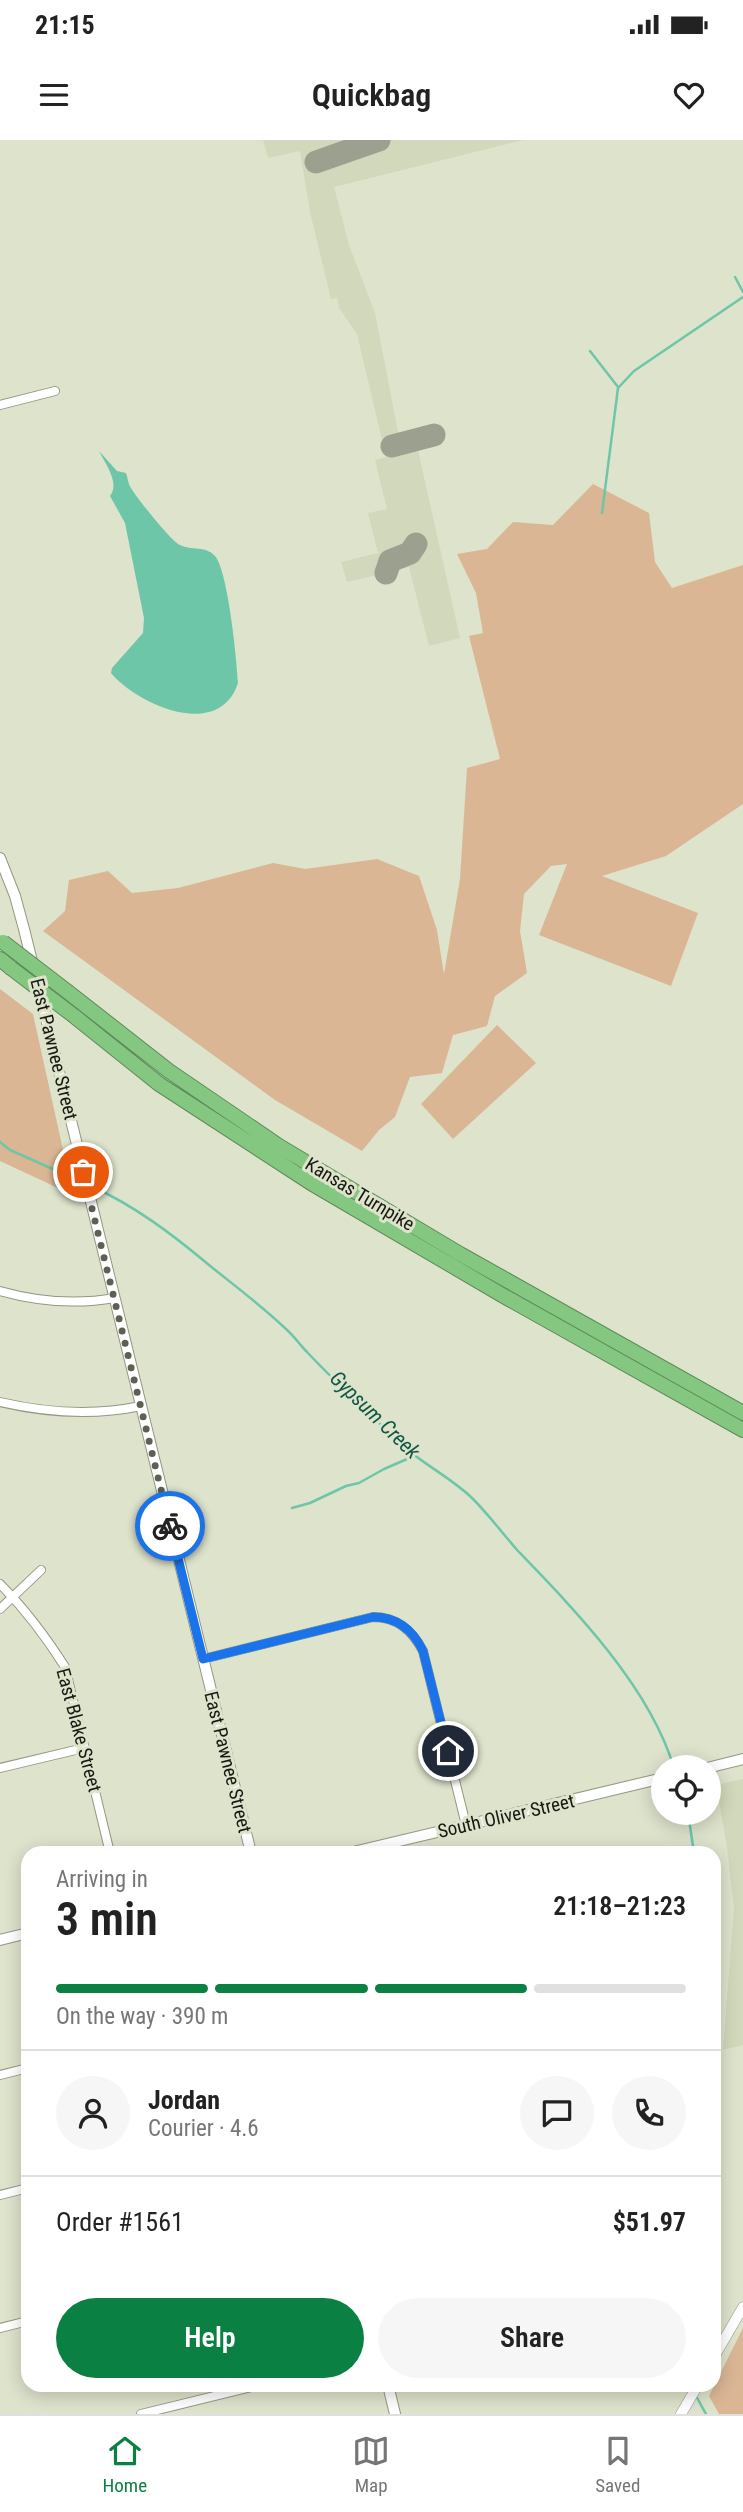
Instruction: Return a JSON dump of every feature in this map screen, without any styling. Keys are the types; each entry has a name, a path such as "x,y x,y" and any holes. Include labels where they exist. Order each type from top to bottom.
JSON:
{"highway":[{"name":"Kansas Turnpike","path":"2,941 169,1071 279,1146 460,1254 743,1413"},
{"name":"Kansas Turnpike","path":"6,964 159,1084 311,1183 502,1295 743,1430"}],"main road":[{"name":"East Pawnee Street","path":"0,858 24,929 249,1846"},
{"path":"721,1764 743,1759"},
{"name":"South Oliver Street","path":"378,1846 651,1781"},
{"path":"0,1940 21,1935"},
{"path":"390,2392 395,2414"}],"street":[{"path":"0,405 55,391"},
{"path":"0,1291 50,1302 89,1302 115,1298"},
{"path":"0,1402 73,1413 112,1412 141,1406"},
{"path":"0,1609 41,1570"},
{"name":"East Blake Street","path":"0,1584 48,1641 65,1667 108,1846"},
{"path":"203,1659 373,1617 384,1617 399,1623 415,1636 423,1651 466,1825"},
{"path":"0,1768 84,1748"},
{"path":"0,2075 21,2070"},
{"path":"0,2195 21,2190"},
{"path":"721,2345 743,2307"},
{"path":"0,2328 21,2323"},
{"path":"141,2414 231,2392"},
{"path":"681,2414 694,2392"}],"shaded area":[{"path":"263,140 523,140 334,187 349,245 375,313 398,432 404,434 432,427 438,431 439,436 435,443 418,450 460,638 429,646 409,567 347,582 341,562 378,553 368,513 387,509 375,460 386,457 357,334 339,308 337,298 331,299 310,212 300,151 268,158"},
{"path":"99,451 117,471 126,473 134,493 176,542 211,553 220,565 231,617 238,683 228,701 214,710 197,714 158,706 123,685 111,673 112,668 143,633 144,618 125,523 110,496 113,480"},
{"path":"593,484 649,513 655,562 672,588 743,565 743,804 666,856 602,876 698,913 671,986 539,935 567,864 551,866 524,894 520,931 527,973 495,996 487,1026 453,1035 442,1073 410,1077 395,1117 379,1130 362,1151 275,1100 43,931 65,911 69,880 108,871 132,893 178,888 273,863 305,869 377,859 419,876 437,930 444,974 460,879 467,768 500,759 469,636 483,633 476,593 457,554 487,549 513,522 553,525"},
{"path":"0,989 33,1014 73,1195 0,1161"},
{"path":"497,1025 536,1063 453,1139 421,1104"},
{"path":"743,1779 743,2045 723,2050 734,1907 721,1813 721,1784"},
{"path":"743,2328 743,2414 719,2414 709,2396 711,2392 721,2392 721,2372"}],"waterway":[{"path":"735,277 743,292"},
{"path":"602,513 618,388 634,371 743,297"},
{"path":"590,351 618,387"},
{"name":"Gypsum Creek","path":"0,1142 10,1150 82,1182"},
{"name":"Gypsum Creek","path":"91,1186 153,1221 258,1304 402,1445 473,1499 608,1651 648,1708 669,1755"},
{"path":"292,1508 359,1483 414,1456"},
{"name":"Gypsum Creek","path":"690,1825 693,1846"},
{"name":"Gypsum Creek","path":"695,2394 706,2414"}],"taxiway":[{"path":"316,162 379,140"},
{"path":"392,446 434,435"},
{"path":"386,573 390,561 410,553 416,544"}],"way so far":[{"path":"83,1172 170,1526"}],"route":[{"path":"170,1526 203,1659 373,1617 384,1617 399,1623 415,1636 423,1651 448,1751"}]}
